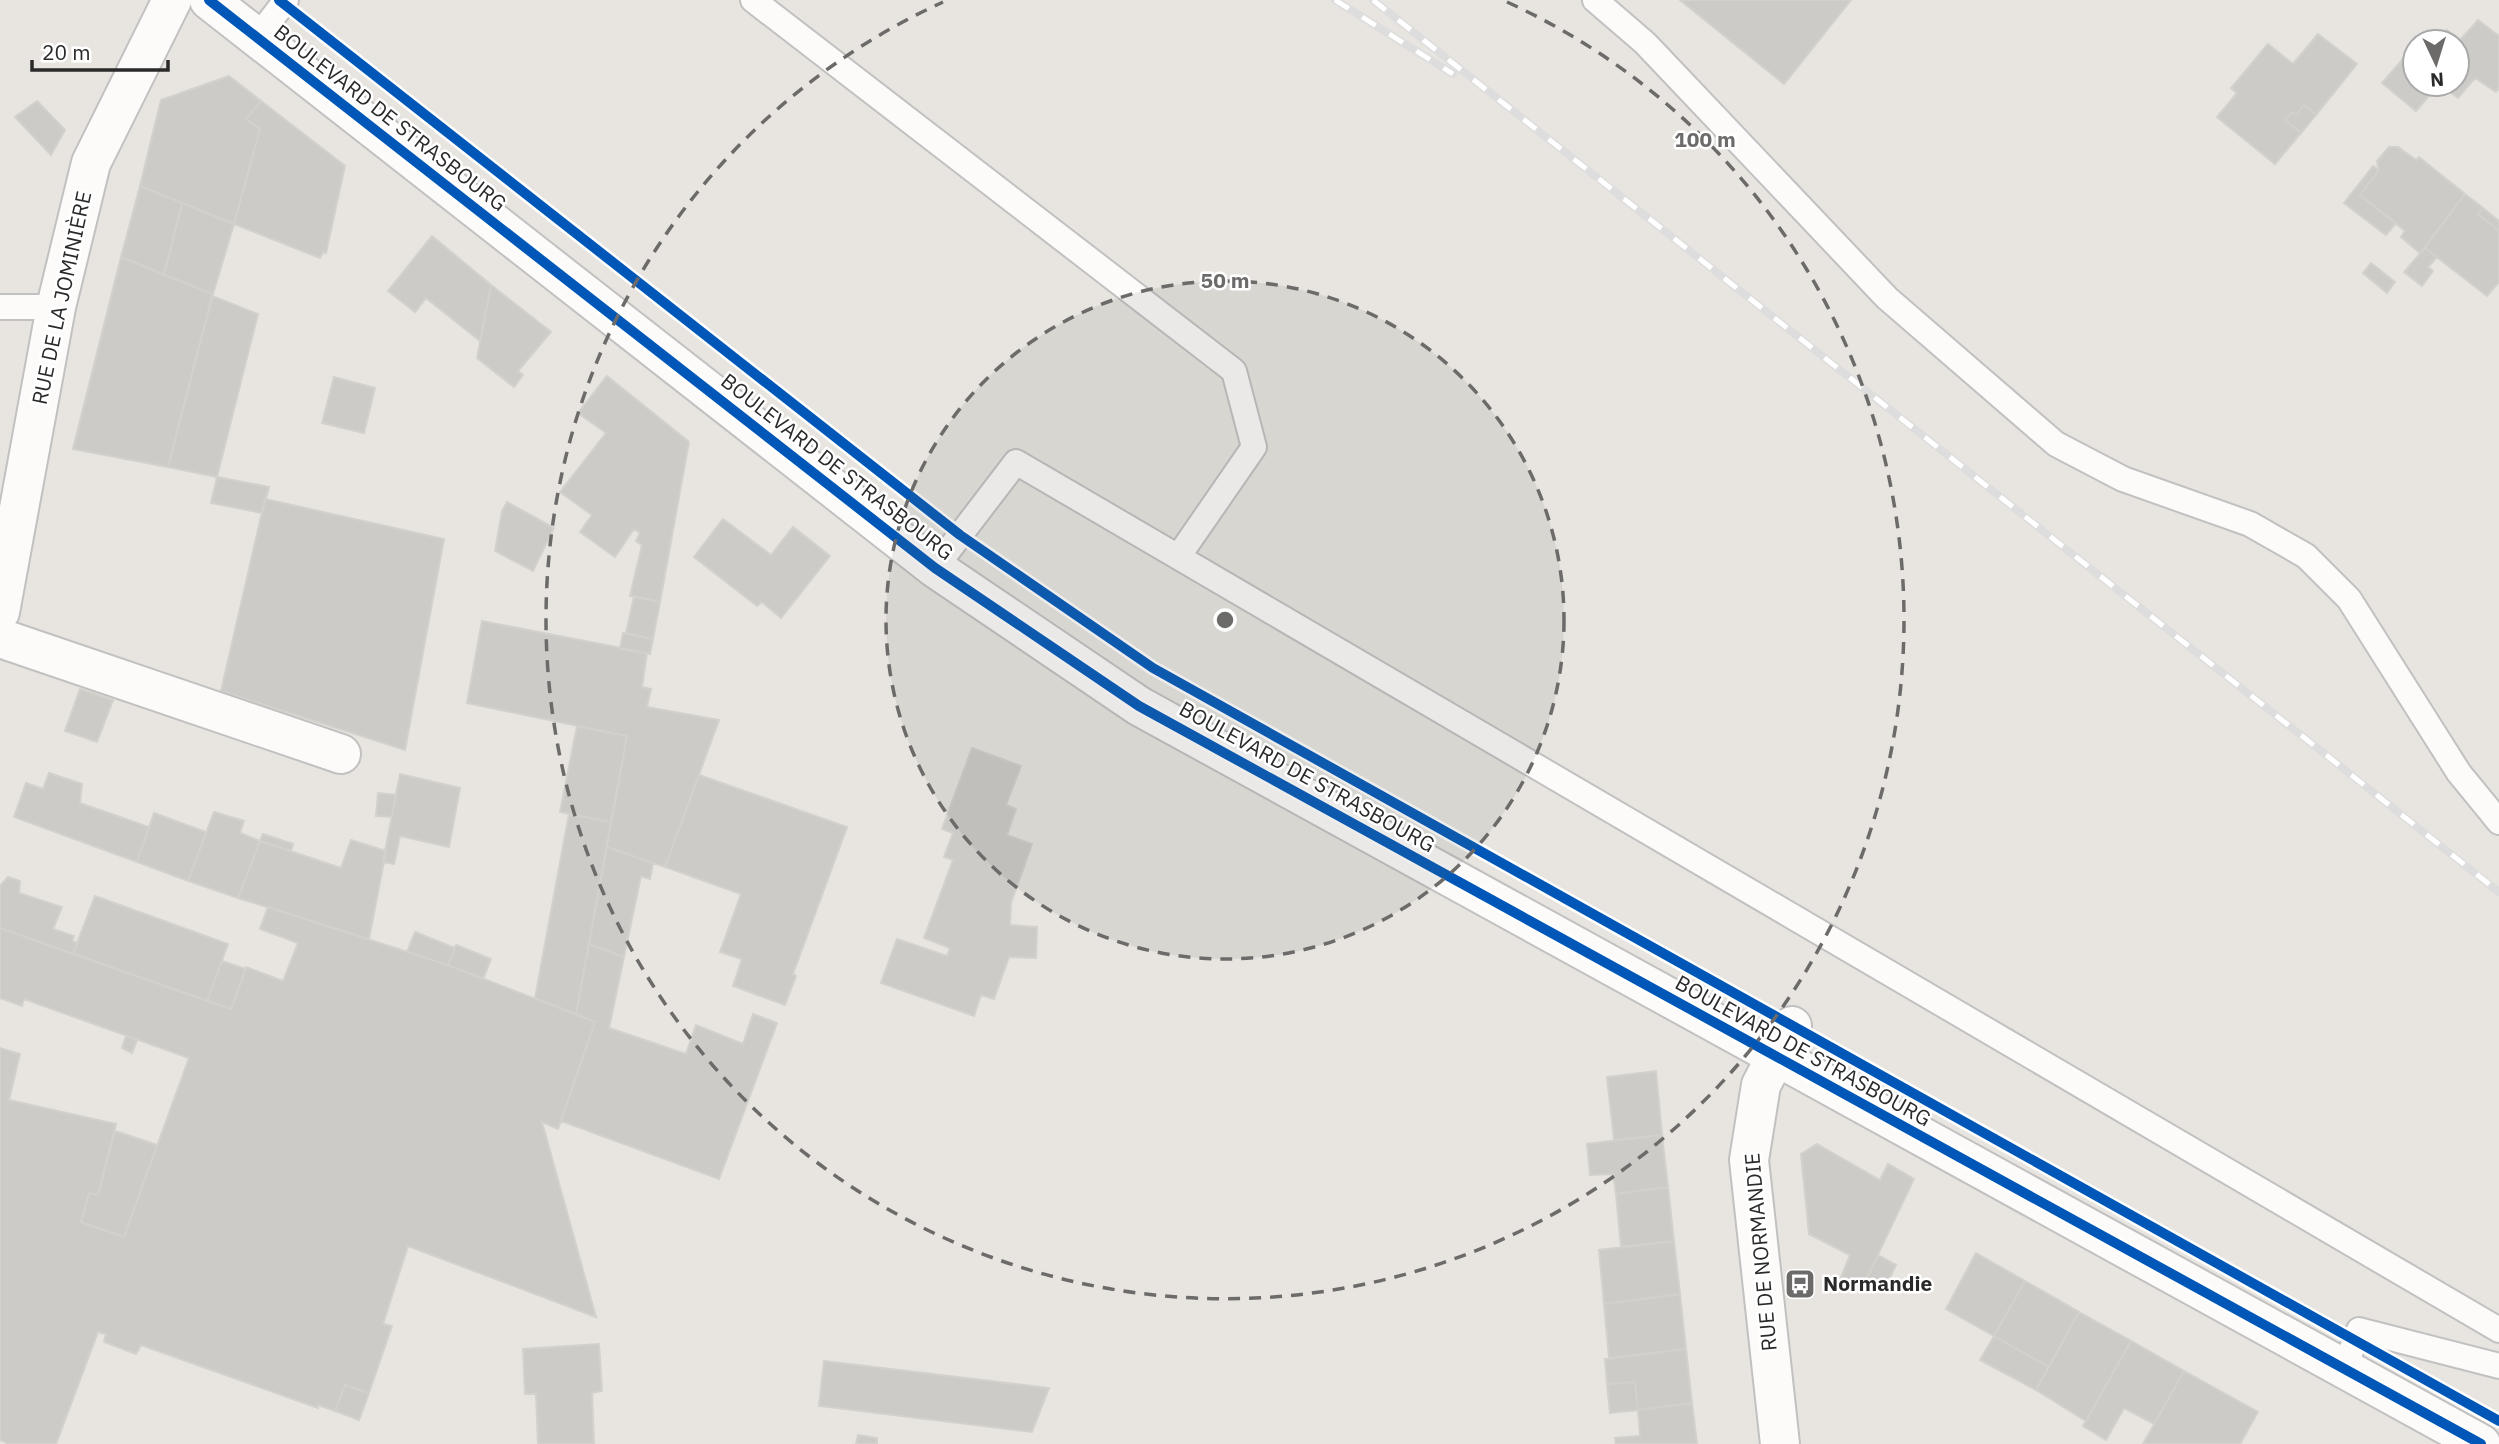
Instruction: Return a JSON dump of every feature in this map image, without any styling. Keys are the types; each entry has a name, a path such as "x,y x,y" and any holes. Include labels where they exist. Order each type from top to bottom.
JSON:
{"street":[{"name":"RUE DE LA JOMINIÈRE","path":"0,612 56,307 92,163 172,0"},
{"name":"BOULEVARD DE STRASBOURG","path":"209,0 935,568 1139,706 1783,1042 2344,1369 2481,1444"},
{"path":"0,638 341,754"},
{"name":"RUE DE NORMANDIE","path":"1780,1444 1749,1160 1762,1085 1783,1042"}],"lane":[{"path":"257,38 286,0"},
{"path":"753,0 1234,371 1254,447 1178,557"},
{"path":"1595,0 1645,43 1887,298 2056,444 2123,479 2250,524 2306,556 2349,599 2459,773 2499,822"},
{"path":"0,307 56,307"},
{"path":"935,568 1016,462 2499,1330"},
{"path":"2344,1369 2359,1330 2499,1366"}],"building":[{"path":"1680,0 1851,0 1784,84"},
{"path":"2478,20 2499,36 2499,88 2496,92 2475,78 2471,83 2471,28"},
{"path":"2318,34 2357,64 2316,115 2304,105 2297,115 2292,112 2285,120 2301,133 2275,164 2217,117 2237,93 2231,88 2268,44 2293,64"},
{"path":"2401,61 2401,98 2427,98 2416,111 2382,83"},
{"path":"229,76 261,101 246,119 260,129 234,224 140,186 161,100"},
{"path":"37,101 65,130 51,155 15,117"},
{"path":"261,101 345,166 326,253 323,252 320,258 234,224 260,129 246,119"},
{"path":"2304,105 2316,115 2301,133 2285,120 2292,112 2297,115"},
{"path":"2389,147 2398,147 2416,160 2419,157 2465,194 2420,253 2401,237 2405,231 2360,195 2379,170 2377,161"},
{"path":"2373,166 2379,170 2360,195 2396,223 2386,235 2344,203"},
{"path":"140,186 182,203 164,275 121,257"},
{"path":"2465,194 2483,208 2478,214 2499,231 2499,282 2487,296 2425,248"},
{"path":"182,203 234,224 213,294 164,275"},
{"path":"2483,208 2499,221 2499,231 2478,214"},
{"path":"432,236 491,285 480,341 426,298 415,312 388,291"},
{"path":"2425,248 2437,257 2428,267 2433,271 2422,286 2404,272"},
{"path":"121,257 213,294 168,467 73,449"},
{"path":"2371,263 2395,282 2387,293 2363,273"},
{"path":"491,285 551,332 518,371 523,375 514,387 477,358"},
{"path":"212,296 258,314 217,477 168,467"},
{"path":"607,376 689,442 660,602 630,596 642,545 636,541 640,533 634,529 615,557 580,532 592,515 560,492 606,433 578,413"},
{"path":"334,377 375,388 364,433 322,423"},
{"path":"217,477 269,487 262,513 211,503"},
{"path":"265,499 444,539 405,750 221,691"},
{"path":"507,502 554,528 533,571 495,551 502,511"},
{"path":"723,519 771,555 793,527 830,556 781,618 762,602 757,606 694,557"},
{"path":"634,596 660,602 653,639 626,633"},
{"path":"482,621 647,653 642,687 651,689 647,707 719,720 665,867 607,847 627,736 467,703"},
{"path":"623,633 653,639 650,654 620,649"},
{"path":"80,689 113,700 97,742 65,731"},
{"path":"577,726 627,736 611,822 560,812"},
{"path":"972,748 1021,766 1006,805 1016,809 1007,835 1032,844 1011,903 1010,925 1037,927 1036,958 1009,957 994,999 981,995 974,1016 881,983 897,939 947,956 950,948 924,938 953,860 944,857 953,833 942,829"},
{"path":"49,773 82,784 80,803 149,827 137,862 14,817 26,783 43,789"},
{"path":"400,774 460,788 449,847 400,836 394,864 383,862"},
{"path":"699,775 847,827 793,974 796,976 785,1005 733,986 742,959 720,952 741,894 665,867"},
{"path":"378,793 396,795 392,817 376,816"},
{"path":"214,812 244,821 240,833 260,841 238,898 188,881"},
{"path":"154,813 206,832 188,881 137,862"},
{"path":"569,814 611,822 576,1014 535,998"},
{"path":"263,834 293,844 291,851 260,841"},
{"path":"351,840 386,851 369,939 238,898 260,841 341,868"},
{"path":"607,847 653,863 650,879 641,876 624,957 589,944"},
{"path":"8,877 20,881 19,893 62,907 53,929 74,936 72,941 78,943 73,954 0,928 0,886"},
{"path":"95,896 228,944 207,1001 73,954"},
{"path":"268,907 448,965 595,1022 558,1129 542,1122 596,1317 408,1246 383,1324 392,1326 369,1393 345,1385 335,1411 318,1405 318,1408 141,1345 136,1354 104,1342 106,1334 98,1332 56,1444 9,1444 0,1440 0,1048 20,1054 9,1100 116,1124 98,1195 89,1193 81,1222 124,1237 189,1058 24,999 22,1006 0,998 0,928 231,1009 246,967 283,981 298,943 260,929"},
{"path":"415,932 455,948 448,965 407,952"},
{"path":"589,944 624,957 609,1028 686,1054 696,1025 743,1044 753,1014 777,1023 719,1179 561,1121 595,1022 576,1014"},
{"path":"456,945 491,959 483,979 448,965"},
{"path":"222,961 246,969 231,1009 207,1001"},
{"path":"126,1036 137,1040 132,1053 122,1048"},
{"path":"1656,1071 1662,1135 1614,1140 1607,1077"},
{"path":"115,1131 157,1145 124,1237 81,1222 89,1193 98,1195"},
{"path":"1662,1135 1668,1187 1616,1194 1613,1174 1590,1175 1587,1144"},
{"path":"1817,1144 1880,1180 1888,1164 1914,1179 1861,1290 1840,1280 1850,1255 1809,1234 1801,1154"},
{"path":"1668,1187 1674,1241 1621,1247 1616,1194"},
{"path":"1674,1241 1680,1294 1604,1304 1599,1250"},
{"path":"1976,1253 2025,1281 1994,1336 1946,1309"},
{"path":"1878,1255 1896,1265 1883,1292 1865,1283"},
{"path":"2025,1281 2079,1312 2049,1367 1994,1336"},
{"path":"1680,1294 1686,1349 1609,1358 1604,1304"},
{"path":"2079,1312 2131,1341 2086,1421 2036,1390"},
{"path":"1994,1336 2049,1367 2036,1390 1980,1360"},
{"path":"2131,1341 2184,1371 2154,1424 2124,1408 2106,1440 2083,1426"},
{"path":"599,1344 602,1391 592,1393 594,1444 538,1444 536,1394 525,1394 523,1349"},
{"path":"1686,1349 1692,1403 1638,1410 1635,1382 1607,1384 1605,1359"},
{"path":"824,1361 1049,1388 1032,1432 819,1406"},
{"path":"2184,1371 2258,1412 2240,1444 2143,1444"},
{"path":"1635,1382 1638,1410 1610,1413 1607,1384"},
{"path":"345,1385 369,1393 359,1420 335,1411"},
{"path":"1692,1403 1697,1444 1616,1444 1615,1438 1640,1436 1638,1410"},
{"path":"858,1435 877,1438 877,1444 856,1444"}],"railway":[{"path":"1335,0 1453,74"},
{"path":"1373,0 2499,892"}],"cycle path":[{"path":"209,0 935,568 1139,706 2481,1444"},
{"path":"279,0 960,535 1153,668 2499,1421"}],"place":[{"name":"Normandie","path":"1800,1284"}]}
